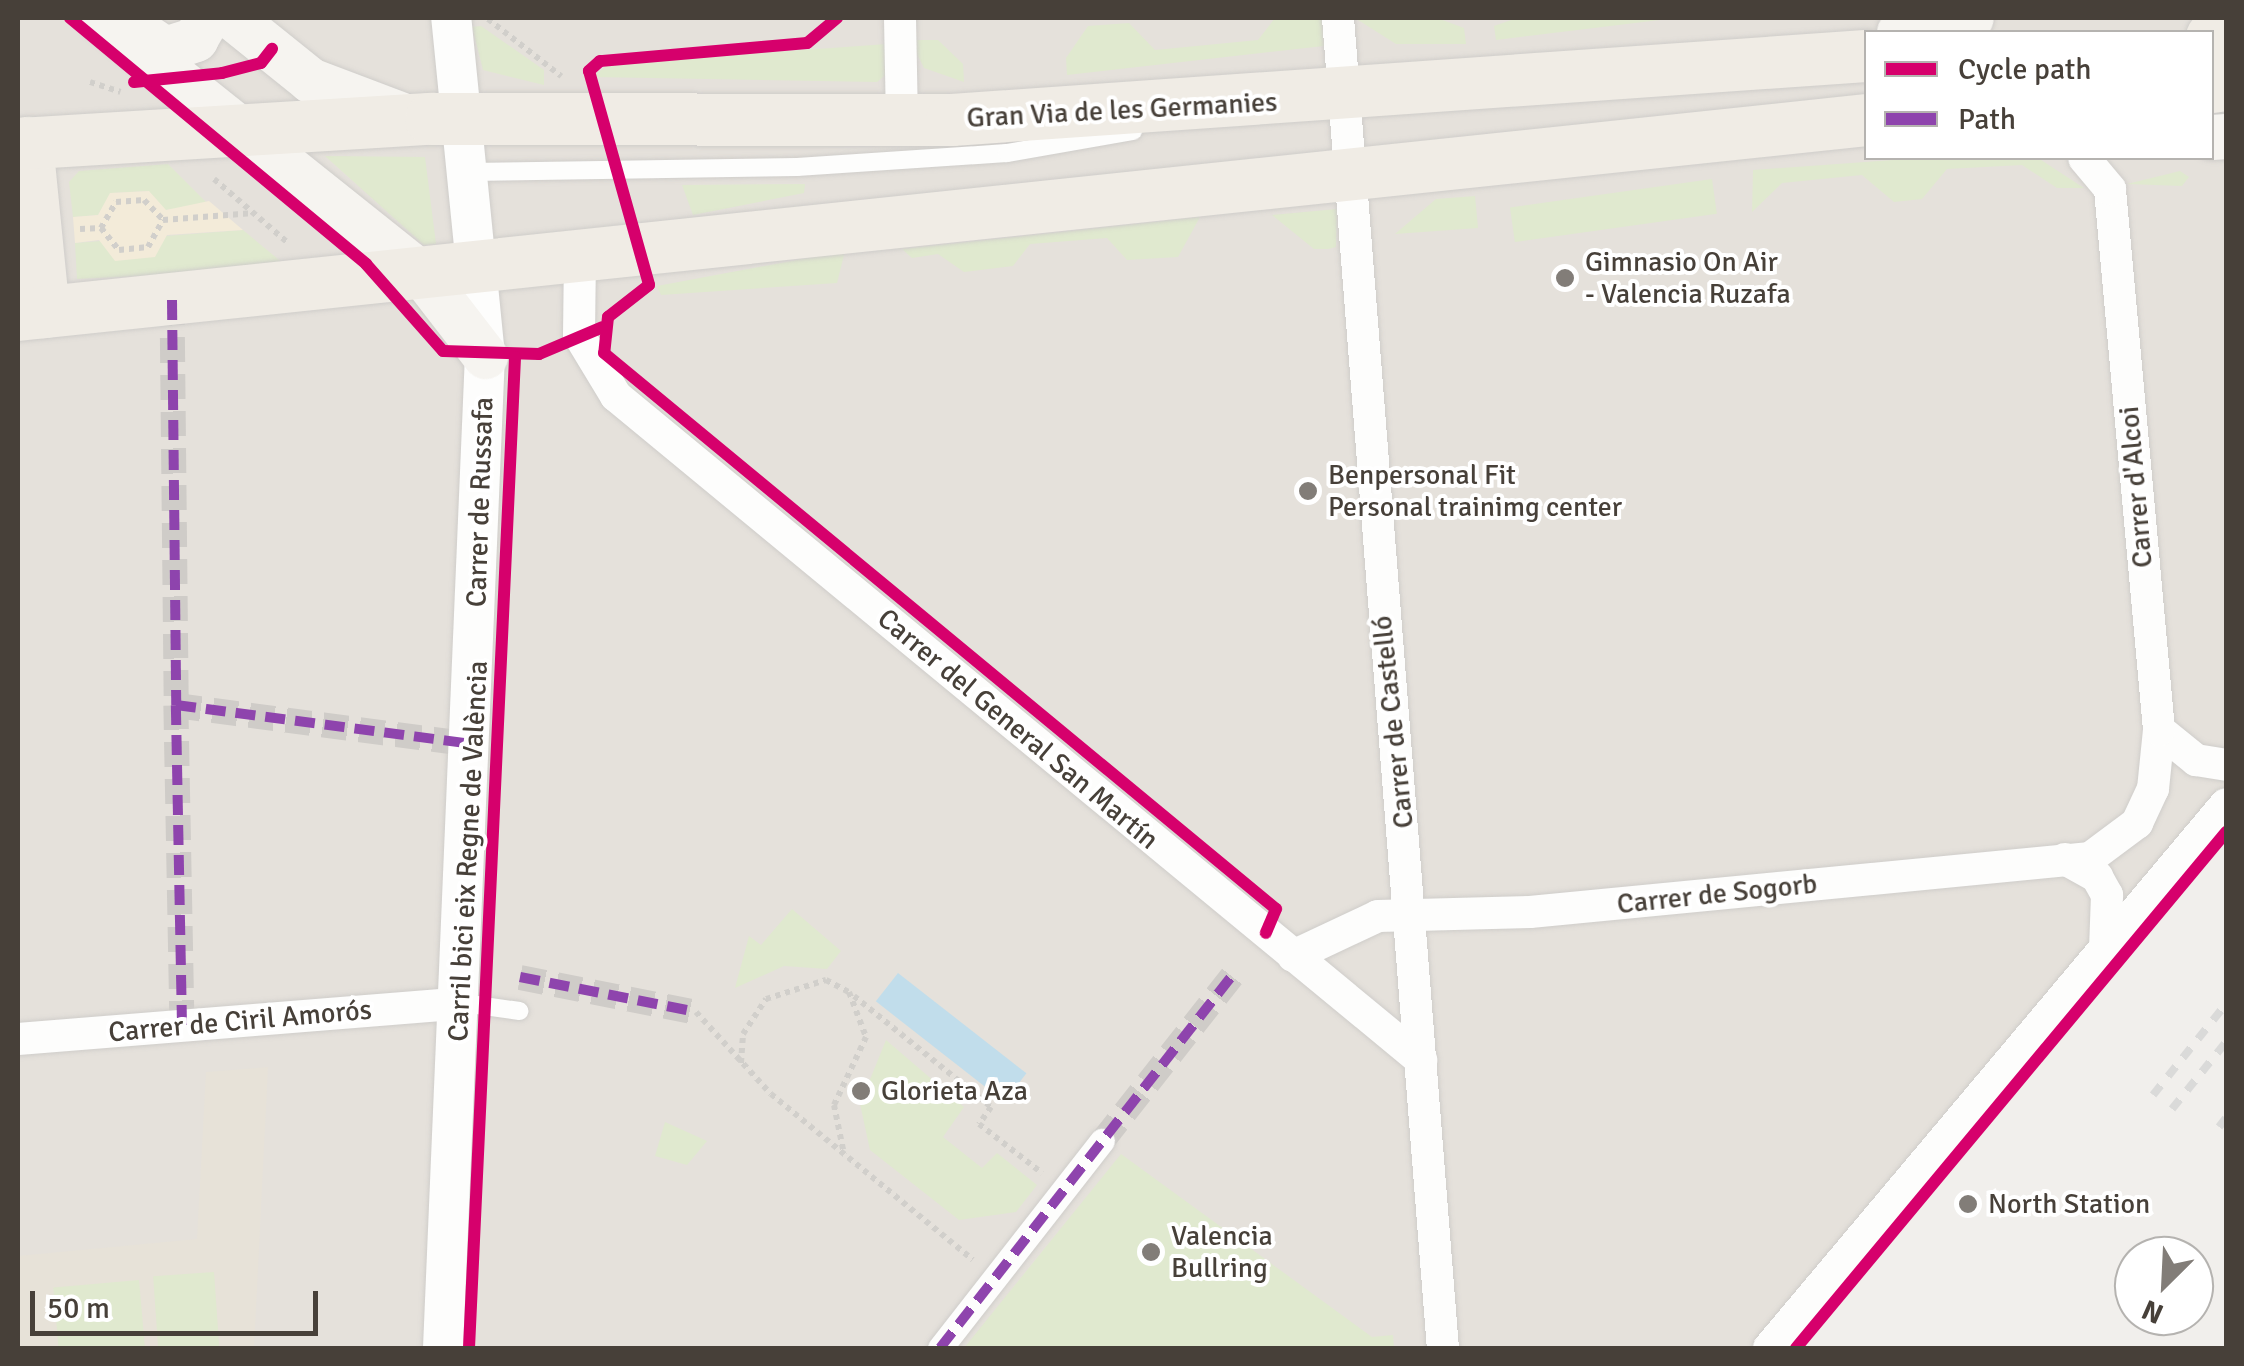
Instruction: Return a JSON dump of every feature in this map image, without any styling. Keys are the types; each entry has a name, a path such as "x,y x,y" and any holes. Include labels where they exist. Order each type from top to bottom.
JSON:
{"main road":[{"path":"101,18 167,76 249,126 422,272 485,356"},
{"path":"120,18 165,50 194,39 207,18"},
{"path":"234,18 344,99 448,119"},
{"path":"1909,30 1971,18"},
{"name":"Gran Via de les Germanies","path":"1777,58 1864,39"},
{"name":"Gran Via de les Germanies","path":"22,144 249,126 448,119 593,102 902,120 1345,96 1777,58 1864,56"},
{"path":"22,144 31,314 1353,167 1772,133 1864,120"},
{"path":"1772,133 1864,135"}],"street":[{"name":"Carrer de Russafa","path":"443,1348 463,1003 485,356 471,172 448,119 451,18"},
{"path":"900,18 902,120"},
{"name":"Carrer de Castelló","path":"1338,18 1353,167 1360,385 1412,916 1443,1348"},
{"name":"Carrer d'Alcoi","path":"2086,160 2110,189 2159,730 2153,788 2137,823"},
{"name":"Carrer del General San Martín","path":"580,254 579,335 616,396 1421,1060"},
{"path":"2159,730 2196,760 2226,765"},
{"path":"1769,1348 2226,804"},
{"name":"Carrer de Sogorb","path":"1293,956 1378,916 2065,859 2115,846 2137,823"},
{"path":"2065,859 2097,877 2107,894 2105,949"},
{"name":"Carrer de Ciril Amorós","path":"18,1039 463,1003"},
{"path":"940,1348 1102,1141"}],"lane":[{"path":"471,172 1007,154 1345,96"},
{"path":"463,1003 519,1011"}],"path":[{"path":"486,18 593,102"},
{"path":"209,174 292,246"},
{"path":"101,228 116,202 144,200 163,220"},
{"path":"163,220 254,214"},
{"path":"101,228 119,250 148,248 163,220"},
{"path":"74,230 101,228"},
{"path":"741,1064 742,1034 766,1000 826,980 848,992 991,1107 979,1124 1062,1190"},
{"path":"844,1154 834,1105 866,1037 848,992"},
{"path":"696,1012 741,1064 996,1280"}],"shaded area":[{"path":"18,18 2226,18 2226,826 1795,1348 18,1348"},
{"path":"268,1067 254,1348 18,1348 18,1256 197,1239 206,1072"}],"green space":[{"path":"1275,18 1322,18 1324,46 1067,75 1066,58 1088,26 1129,23 1155,50 1258,40"},
{"path":"1355,18 1437,18 1464,28 1466,44 1396,44"},
{"path":"1517,18 1676,18 1496,40 1494,26"},
{"path":"481,26 544,70 544,85 483,70 472,27"},
{"path":"910,40 938,40 963,64 964,82 924,68"},
{"path":"887,44 887,74 877,82 592,77 609,64"},
{"path":"325,156 425,157 436,244 424,245"},
{"path":"1893,160 2041,160 2084,188 2057,188 2022,165 1947,169 1922,199 1894,202 1862,175 1782,183 1752,212 1753,170"},
{"path":"168,164 209,205 165,210 148,191 111,193 98,215 73,217 69,182 79,171"},
{"path":"2180,171 2189,177 2182,186 2127,184"},
{"path":"1712,179 1717,214 1515,242 1510,207"},
{"path":"805,184 804,193 693,215 682,185"},
{"path":"1475,196 1478,228 1395,234 1436,199"},
{"path":"1337,209 1336,247 1328,249 1314,249 1272,215"},
{"path":"1200,217 1178,257 1127,260 1107,238 1030,244 1013,266 964,272 938,254 912,258 902,249"},
{"path":"243,230 290,269 77,279 75,243"},
{"path":"845,251 837,283 661,295 657,286"},
{"path":"792,909 841,951 827,969 784,966 735,988 749,936 761,945"},
{"path":"886,1040 964,1107 943,1137 982,1168 997,1153 1037,1185 1016,1212 959,1220 870,1150 860,1104"},
{"path":"665,1122 707,1141 687,1165 655,1156"},
{"name":"Valencia Bullring","path":"1121,1154 1372,1337 1393,1335 1394,1348 964,1348"},
{"path":"214,1272 219,1348 158,1348 153,1276"},
{"path":"139,1280 145,1348 59,1348 53,1287"}],"sand":[{"path":"149,191 166,210 209,201 243,230 167,235 155,257 115,261 99,240 75,243 73,217 98,215 110,193"}],"water":[{"path":"898,973 1026,1073 1004,1102 876,1001"}],"tunnel":[{"path":"172,300 176,705"},
{"path":"182,1025 176,705 473,744"},
{"path":"1102,1141 1236,971"},
{"path":"520,977 696,1012"}],"railway":[{"path":"2153,1095 2226,1004"},
{"path":"2172,1109 2226,1042"},
{"path":"2219,1127 2226,1118"}],"marked path":[{"path":"172,300 176,705"},
{"path":"182,1025 176,705 473,744"},
{"path":"940,1348 1236,971"},
{"path":"520,977 696,1012"}],"cycle path":[{"path":"70,18 366,264 443,351 539,354 603,327"},
{"path":"837,18 807,43 600,61 589,71 649,285 608,317 604,353 1276,909 1266,933"},
{"path":"134,82 222,73 261,63 272,49"},
{"name":"Carril bici eix Regne de València","path":"469,1348 515,357"},
{"path":"1796,1348 2226,832"}],"place":[{"name":"Gimnasio On Air - Valencia Ruzafa","path":"1565,278"},
{"name":"Benpersonal Fit Personal trainimg center","path":"1308,491"},
{"name":"Glorieta Aza","path":"861,1091"},
{"name":"North Station","path":"1968,1204"},
{"name":"Valencia Bullring","path":"1151,1252"}]}
